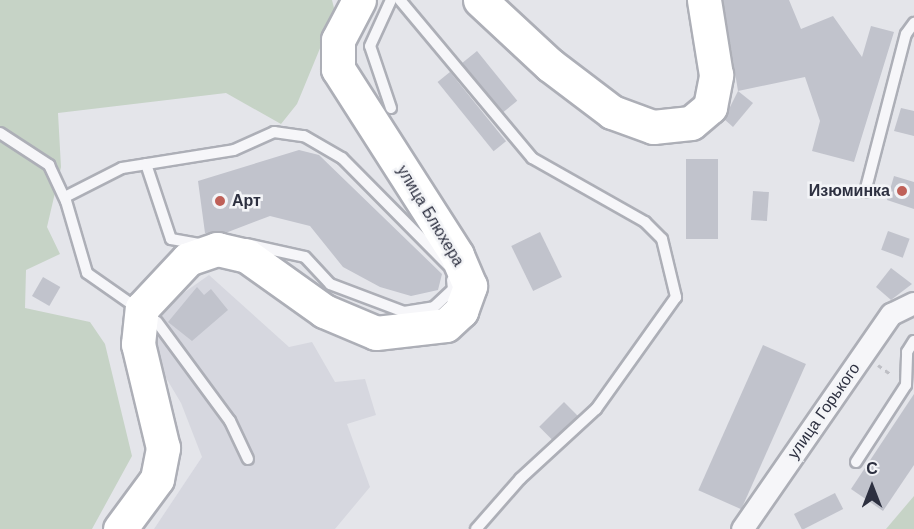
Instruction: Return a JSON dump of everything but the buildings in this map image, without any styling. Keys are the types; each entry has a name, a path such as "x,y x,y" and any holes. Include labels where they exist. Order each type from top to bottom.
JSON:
{"main road":[{"name":"улица Блюхера","path":"142,308 188,259 217,249 247,255 324,311 376,333 446,325 461,311 470,286 457,255 338,69 338,40 359,0"},
{"path":"480,0 550,65 612,112 653,127 691,123 710,107 716,75 704,0"},
{"path":"120,529 156,479 162,448 138,344 142,308"}],"street":[{"name":"улица Горького","path":"742,529 891,314 914,303"}],"lane":[{"path":"391,0 370,45 391,108"},
{"path":"400,0 531,158 645,222 662,239 676,297 596,409 520,479 476,529"},
{"path":"865,192 906,34 914,23"},
{"path":"65,197 122,168 146,164 234,150 274,132 304,136 342,158 449,267 453,289 434,308 404,312 330,284 305,257 260,245 171,239 146,164"},
{"path":"0,133 49,165 65,197 87,273 142,308 230,421 248,459"},
{"path":"856,462 906,385 907,352 914,341"}],"path":[{"path":"863,355 906,385"}],"shaded area":[{"path":"209,275 289,347 312,342 335,382 365,379 376,415 347,424 370,487 335,529 154,529 202,457 181,403 147,346 165,306"}],"green space":[{"path":"0,0 332,0 335,12 297,104 281,124 226,93 58,113 61,167 47,227 60,254 26,270 25,308 90,322 105,344 132,456 92,529 0,529"},
{"path":"914,496 914,529 886,529"}],"place":[{"name":"Изюминка","path":"902,191"},
{"name":"Арт","path":"220,201"}]}
